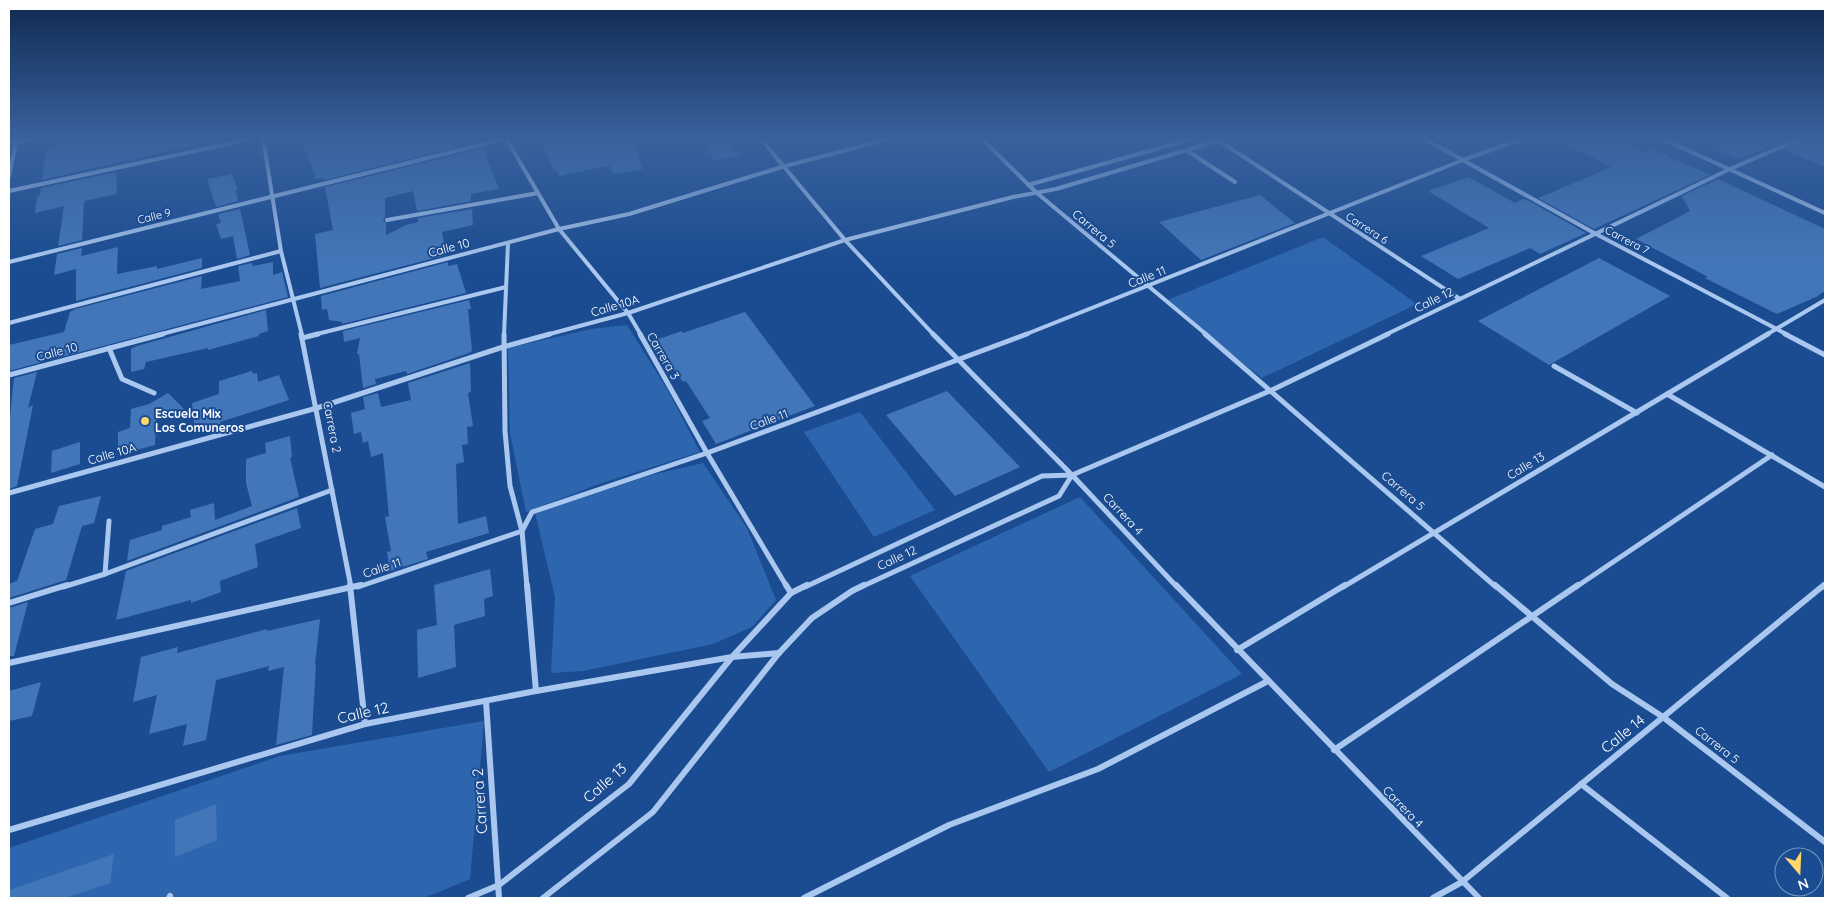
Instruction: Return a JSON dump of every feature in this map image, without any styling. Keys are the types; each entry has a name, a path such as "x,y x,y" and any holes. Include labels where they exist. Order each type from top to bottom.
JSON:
{"street":[{"path":"9,191 59,180"},
{"name":"Carrera 2","path":"270,180 281,252 294,299 317,408 351,588 365,724"},
{"name":"Calle 9","path":"9,262 336,180"},
{"name":"Carrera 3","path":"531,180 559,229 628,313 707,453 791,593"},
{"name":"Calle 10","path":"9,375 559,229 629,214 738,180"},
{"name":"Carrera 4","path":"797,180 845,240 958,360 1072,475 1334,750 1479,898"},
{"name":"Carrera 5","path":"1023,180 1147,288 1272,390 1531,617 1612,684 1664,717 1825,842"},
{"path":"1028,185 1049,180"},
{"name":"Calle 10A","path":"9,493 317,408 504,347 628,313 845,240 1013,197 1037,193 1081,180"},
{"name":"Carrera 6","path":"1279,180 1460,300"},
{"name":"Calle 11","path":"9,663 351,588 522,532 532,512 707,453 958,360 1147,288 1413,180"},
{"name":"Carrera 7","path":"1500,180 1596,234 1825,355"},
{"name":"Calle 12","path":"732,657 791,593 1042,476 1072,475 1272,390 1707,180"},
{"path":"1754,180 1825,213"},
{"path":"387,220 538,193"},
{"path":"508,243 504,347 506,440 510,486 522,532 536,691"},
{"path":"9,323 281,252"},
{"path":"302,338 506,287"},
{"name":"Calle 13","path":"1238,650 1825,300"},
{"path":"109,348 122,379 154,393"},
{"path":"1554,366 1636,413"},
{"path":"1667,394 1825,487"},
{"path":"1334,750 1772,455"},
{"name":"Calle 12","path":"9,830 365,724 536,691 732,657 779,653 812,618 852,591 1059,496 1072,475"},
{"path":"9,603 105,574 332,490"},
{"path":"105,574 109,521"},
{"name":"Calle 14","path":"1433,898 1462,882 1825,585"},
{"path":"543,898 653,812 779,653"},
{"name":"Calle 13","path":"468,898 499,885 629,784 732,657"},
{"path":"804,898 949,825 1098,769 1268,681"},
{"name":"Carrera 2","path":"486,701 500,898"},
{"path":"1581,784 1727,898"}],"shaded area":[{"path":"1323,237 1417,304 1262,378 1165,301"},
{"path":"627,325 667,389 700,452 599,484 526,512 510,433 508,348 591,329"},
{"path":"860,412 935,510 874,537 804,432"},
{"path":"703,463 747,528 776,600 752,627 713,644 583,671 551,673 555,597 535,513 651,475"},
{"path":"1080,497 1242,674 1049,772 910,576"},
{"path":"484,721 470,879 424,898 9,898 9,848 280,756"}],"building":[{"path":"77,180 116,180 117,194 84,201 82,240 58,246 64,206 35,213 37,196 40,195 41,188"},
{"path":"207,180 235,180 238,189 236,190 238,201 216,207"},
{"path":"352,180 496,180 499,189 471,194 471,201 417,211 413,191 385,198 385,217 383,220 386,223 386,235 406,225 418,222 418,218 472,209 473,225 442,232 446,255 320,288 315,234 333,230 325,187"},
{"path":"1459,180 1475,180 1515,203 1523,199 1529,201 1586,233 1540,254 1530,248 1458,279 1421,256 1489,228 1428,191"},
{"path":"1580,180 1699,180 1594,229 1538,198"},
{"path":"1715,180 1721,180 1825,229 1825,291 1816,297 1777,314 1705,278 1708,277 1636,239 1690,211 1682,196"},
{"path":"1260,195 1295,223 1201,260 1159,222"},
{"path":"240,209 250,255 237,259 233,236 221,239 216,224 221,223 218,214"},
{"path":"118,247 117,274 157,266 157,269 202,258 202,268 76,301 76,269 54,275 57,254 82,248 81,256"},
{"path":"1599,258 1670,296 1549,365 1478,321"},
{"path":"273,262 273,275 282,272 288,297 50,360 42,359 42,362 9,371 9,345 64,332 70,312 75,309 202,276 201,289 240,281 238,266 252,263 253,266"},
{"path":"448,262 448,266 457,264 466,293 342,324 342,322 329,320 327,309 322,310 321,296"},
{"path":"469,300 471,309 468,309 472,351 407,374 406,371 375,379 376,384 363,388 359,354 357,354 360,338 344,342 343,331"},
{"path":"266,310 268,331 259,334 259,336 208,350 208,348 146,362 144,369 131,372 131,349 137,346"},
{"path":"745,312 815,406 716,444 702,421 710,418 686,381 683,382 653,341"},
{"path":"470,363 471,392 468,393 473,426 467,427 468,444 462,445 464,462 456,464 458,524 486,516 489,533 426,552 428,559 390,571 387,552 391,551 385,517 389,516 383,453 371,457 368,441 363,443 361,432 354,434 351,413 365,409 363,397 378,393 381,407 411,400 408,383"},
{"path":"252,371 253,374 257,373 258,382 279,375 289,400 220,422 221,424 195,433 192,403 219,394 219,381"},
{"path":"37,372 28,408 33,405 17,486 9,489 9,426 14,378"},
{"path":"947,391 1020,467 955,496 886,415"},
{"path":"168,393 184,409 156,420 155,445 118,455 118,432 130,428 131,409 149,404"},
{"path":"290,436 292,457 290,458 299,497 127,561 130,540 162,530 162,526 191,517 190,510 214,503 215,520 252,506 246,483 246,459 266,453 265,443"},
{"path":"80,442 80,464 51,473 52,451"},
{"path":"101,496 94,523 82,526 66,580 9,598 9,584 17,581 35,529 53,524 59,506"},
{"path":"297,508 301,528 255,544 258,567 220,581 221,592 191,603 191,600 116,620 126,571"},
{"path":"490,569 493,596 484,599 485,616 454,625 456,667 418,678 417,630 437,625 434,585"},
{"path":"28,602 14,656 9,656 9,608"},
{"path":"320,619 315,664 312,735 276,745 284,667 268,671 269,666 216,680 206,740 183,746 187,724 149,734 157,695 133,702 141,657 178,647 177,653 267,629 267,631"},
{"path":"41,682 32,716 9,721 9,691"},
{"path":"216,804 217,840 175,857 175,820"},
{"path":"114,854 110,883 65,898 9,898 9,890"}],"place":[{"name":"Escuela Mix Los Comuneros","path":"145,421"}]}
